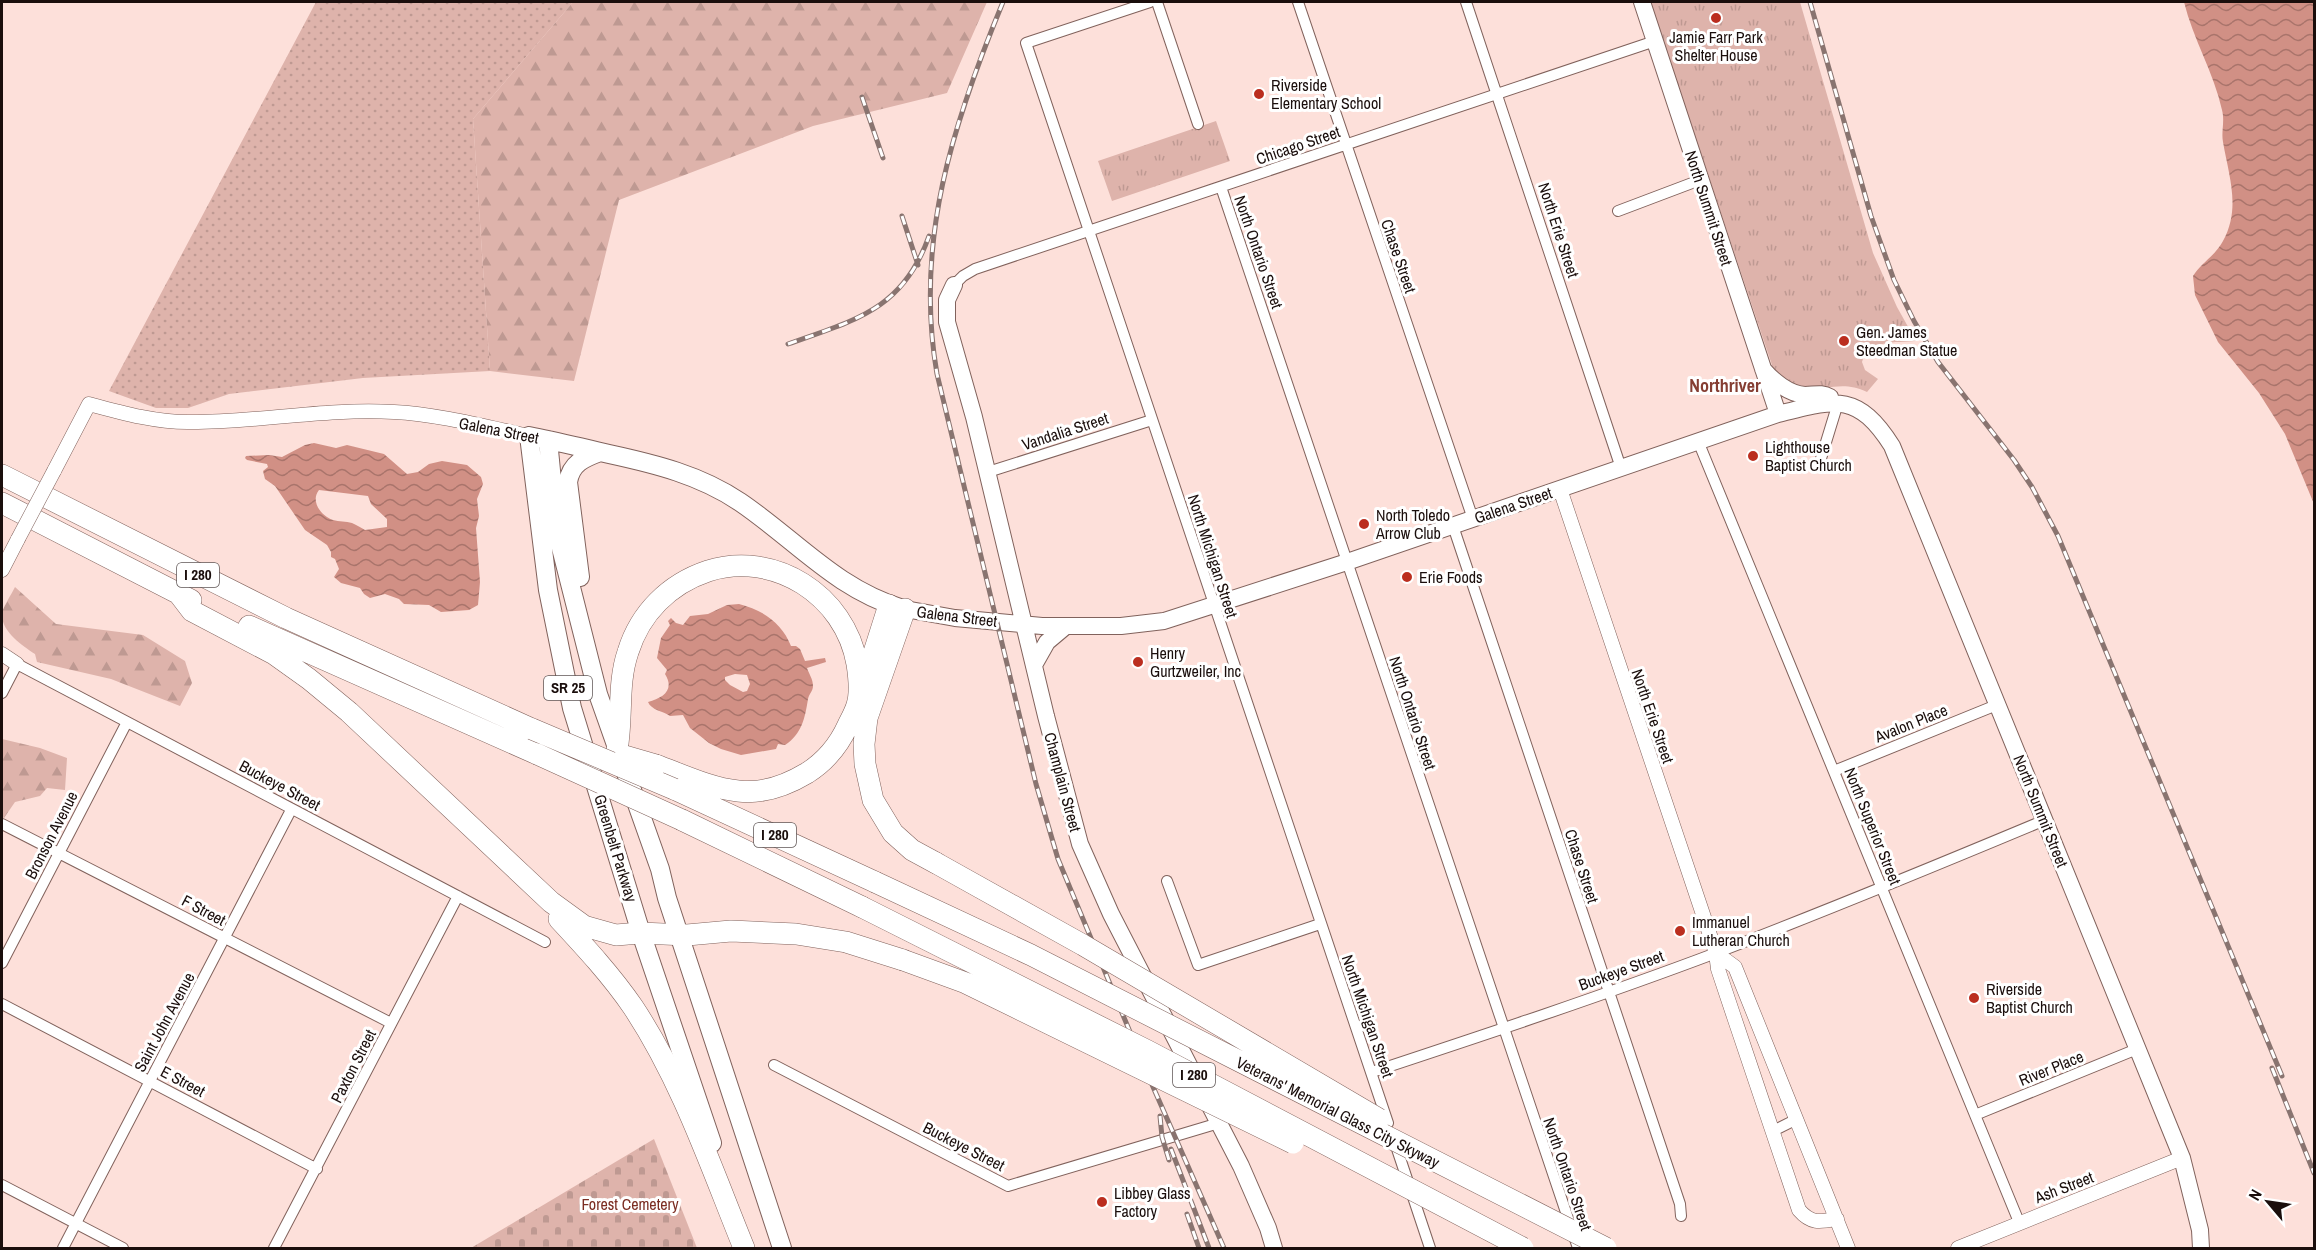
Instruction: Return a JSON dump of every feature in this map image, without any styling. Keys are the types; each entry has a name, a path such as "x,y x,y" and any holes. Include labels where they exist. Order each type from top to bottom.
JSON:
{"highway":[{"name":"I 280","path":"2,475 286,618 532,729"},
{"name":"I 280","path":"2,503 179,594"},
{"path":"617,750 621,726 621,684 624,667 636,633 646,614 669,591 682,582 714,569 755,566 772,569 806,584 822,598 850,638 856,656 859,676 857,704"},
{"path":"179,594 192,611 274,654 309,679 349,712 551,902 584,926 616,935 742,931 796,934 846,942 903,960 966,982 1512,1248"},
{"name":"Veterans' Memorial Glass City Skyway","path":"179,594 682,820 862,907 1148,1051 1523,1248"},
{"path":"532,729 656,765 726,789 740,791 774,788 802,776 821,763 842,738 897,607"},
{"path":"897,607 864,732 865,764 873,800 893,833 912,850 1083,945 1377,1117 1407,1147"},
{"name":"Veterans' Memorial Glass City Skyway","path":"532,729 674,789 1031,955 1606,1248"},
{"path":"501,857 592,954 632,1006 656,1044 684,1101 744,1248"}],"main road":[{"name":"North Summit Street","path":"1642,2 1778,414"},
{"name":"Champlain Street","path":"954,285 947,300 947,322 988,472 1080,844 1110,914 1241,1166 1269,1228 1275,1248"},
{"name":"North Summit Street","path":"1760,364 1776,382 1794,393 1804,395 1824,393 1838,403 1856,408 1871,417 1892,446 2182,1158 2200,1230 2201,1248"},
{"name":"Galena Street","path":"529,436 673,469 719,489 753,512 837,578 863,593 897,607 955,618 1024,624 1066,626 1151,624 1214,606 1347,562 1778,414 1822,403 1838,403"},
{"name":"Greenbelt Parkway","path":"529,436 548,590 572,708 641,933 711,1143 750,1248"},
{"name":"Greenbelt Parkway","path":"548,440 557,532 598,694 660,869 679,934 782,1248"},
{"path":"598,694 576,556 568,482 570,472 576,463 600,452"},
{"path":"1034,665 1047,642 1066,626"}],"street":[{"name":"North Michigan Street","path":"1149,2 1026,43 1430,1248"},
{"path":"1157,2 1198,124"},
{"name":"Chase Street","path":"1298,2 1473,519"},
{"name":"North Erie Street","path":"1466,2 1621,468"},
{"name":"Chicago Street","path":"954,285 975,269 1655,41"},
{"path":"1618,211 1700,180"},
{"name":"North Ontario Street","path":"1221,187 1578,1248"},
{"path":"1819,465 1838,403"},
{"name":"Galena Street","path":"2,570 89,404 158,420 190,423 334,412 393,412 415,414 529,436"},
{"name":"Vandalia Street","path":"988,472 1152,420"},
{"name":"North Superior Street","path":"1698,441 2019,1222"},
{"name":"North Erie Street","path":"1560,489 1716,953 1721,979 1799,1210 1807,1220 1817,1223 1837,1219"},
{"name":"Chase Street","path":"1453,526 1680,1204 1681,1216"},
{"name":"Buckeye Street","path":"2,654 291,810 545,942"},
{"path":"2,693 17,664"},
{"name":"Avalon Place","path":"1834,771 1999,704"},
{"name":"Bronson Avenue","path":"2,963 127,722"},
{"name":"Saint John Avenue","path":"63,1248 291,810"},
{"name":"Buckeye Street","path":"1372,1072 1609,993 1716,953 2045,820"},
{"name":"F Street","path":"2,824 391,1023"},
{"path":"1167,881 1198,965 1320,924"},
{"name":"Paxton Street","path":"274,1248 459,896"},
{"name":"North Erie Street","path":"1716,953 1734,967 1848,1248"},
{"name":"E Street","path":"2,1004 317,1169"},
{"name":"River Place","path":"1975,1115 2137,1049"},
{"name":"Buckeye Street","path":"774,1065 1008,1186 1216,1117"},
{"path":"1773,1131 1795,1120"},
{"name":"Ash Street","path":"1958,1248 1982,1243 2019,1222 2182,1158"},
{"path":"2,1185 123,1248"}],"green space":[{"path":"316,2 573,2 473,119 490,371 363,378 229,394 188,408 156,408 109,391"},
{"path":"573,2 987,2 947,93 813,126 619,200 574,381 490,371 473,119"},
{"path":"1650,2 1800,2 1873,253 1897,307 1916,341 1892,342 1870,349 1862,362 1865,370 1878,379 1867,392 1846,386 1800,389 1788,385 1773,368"},
{"path":"1216,121 1230,161 1112,201 1098,161"},
{"path":"15,587 56,624 143,635 185,661 192,683 180,706 111,679 37,662 35,654 13,637 2,619 2,612"},
{"path":"2,739 40,748 67,758 65,790 47,788 40,796 15,802 4,818 2,817"},
{"name":"Forest Cemetery","path":"654,1139 697,1248 471,1248"}],"water":[{"path":"2184,2 2314,2 2314,504 2285,434 2259,393 2218,342 2195,295 2193,276 2216,251 2228,229 2232,192 2223,138 2222,110"},
{"path":"314,443 336,448 347,445 384,454 407,474 418,472 429,464 442,461 467,465 481,477 483,484 477,499 479,516 476,528 480,582 478,605 469,610 441,612 429,605 404,604 399,599 385,594 370,598 360,588 341,583 334,577 339,569 327,545 305,530 275,486 265,479 263,471 268,467 267,464 245,458 246,456 269,455 282,457","holes":["319,490 368,496 371,504 387,519 387,527 365,530 352,523 333,520 321,512 316,503"]},
{"path":"739,604 771,619 777,624 791,646 800,649 805,661 825,658 826,662 807,668 813,688 799,731 791,741 785,745 778,744 776,749 741,755 721,749 690,728 683,715 670,716 654,709 648,702 663,696 669,685 665,674 667,670 657,658 661,638 670,625 668,621 671,618 683,625 690,616 708,614 727,605","holes":["735,674 747,675 750,684 747,691 743,692 725,680 725,677"]}],"railway":[{"path":"1003,2 968,93 943,184 935,230 931,277 931,325 937,374 1036,784 1058,859 1150,1080 1224,1248"},
{"path":"1810,2 1871,216 1894,280 1938,362 2014,460 2032,487 2058,536 2282,1076"},
{"path":"862,97 883,158"},
{"path":"902,216 918,265"},
{"path":"788,344 855,319 874,309 891,296 905,281 918,261 929,236"},
{"path":"2272,1068 2314,1173"},
{"path":"1160,1116 1162,1137 1169,1160"},
{"path":"1171,1149 1209,1248"},
{"path":"1187,1214 1199,1248"}],"place":[{"name":"Jamie Farr Park Shelter House","path":"1716,18"},
{"name":"Riverside Elementary School","path":"1259,94"},
{"name":"Gen. James Steedman Statue","path":"1844,341"},
{"name":"Lighthouse Baptist Church","path":"1753,456"},
{"name":"North Toledo Arrow Club","path":"1364,524"},
{"name":"Erie Foods","path":"1407,577"},
{"name":"Henry Gurtzweiler, Inc","path":"1138,662"},
{"name":"Immanuel Lutheran Church","path":"1680,931"},
{"name":"Riverside Baptist Church","path":"1974,998"},
{"name":"Libbey Glass Factory","path":"1102,1202"}],"district":[{"name":"Northriver","path":"1725,386"}]}
